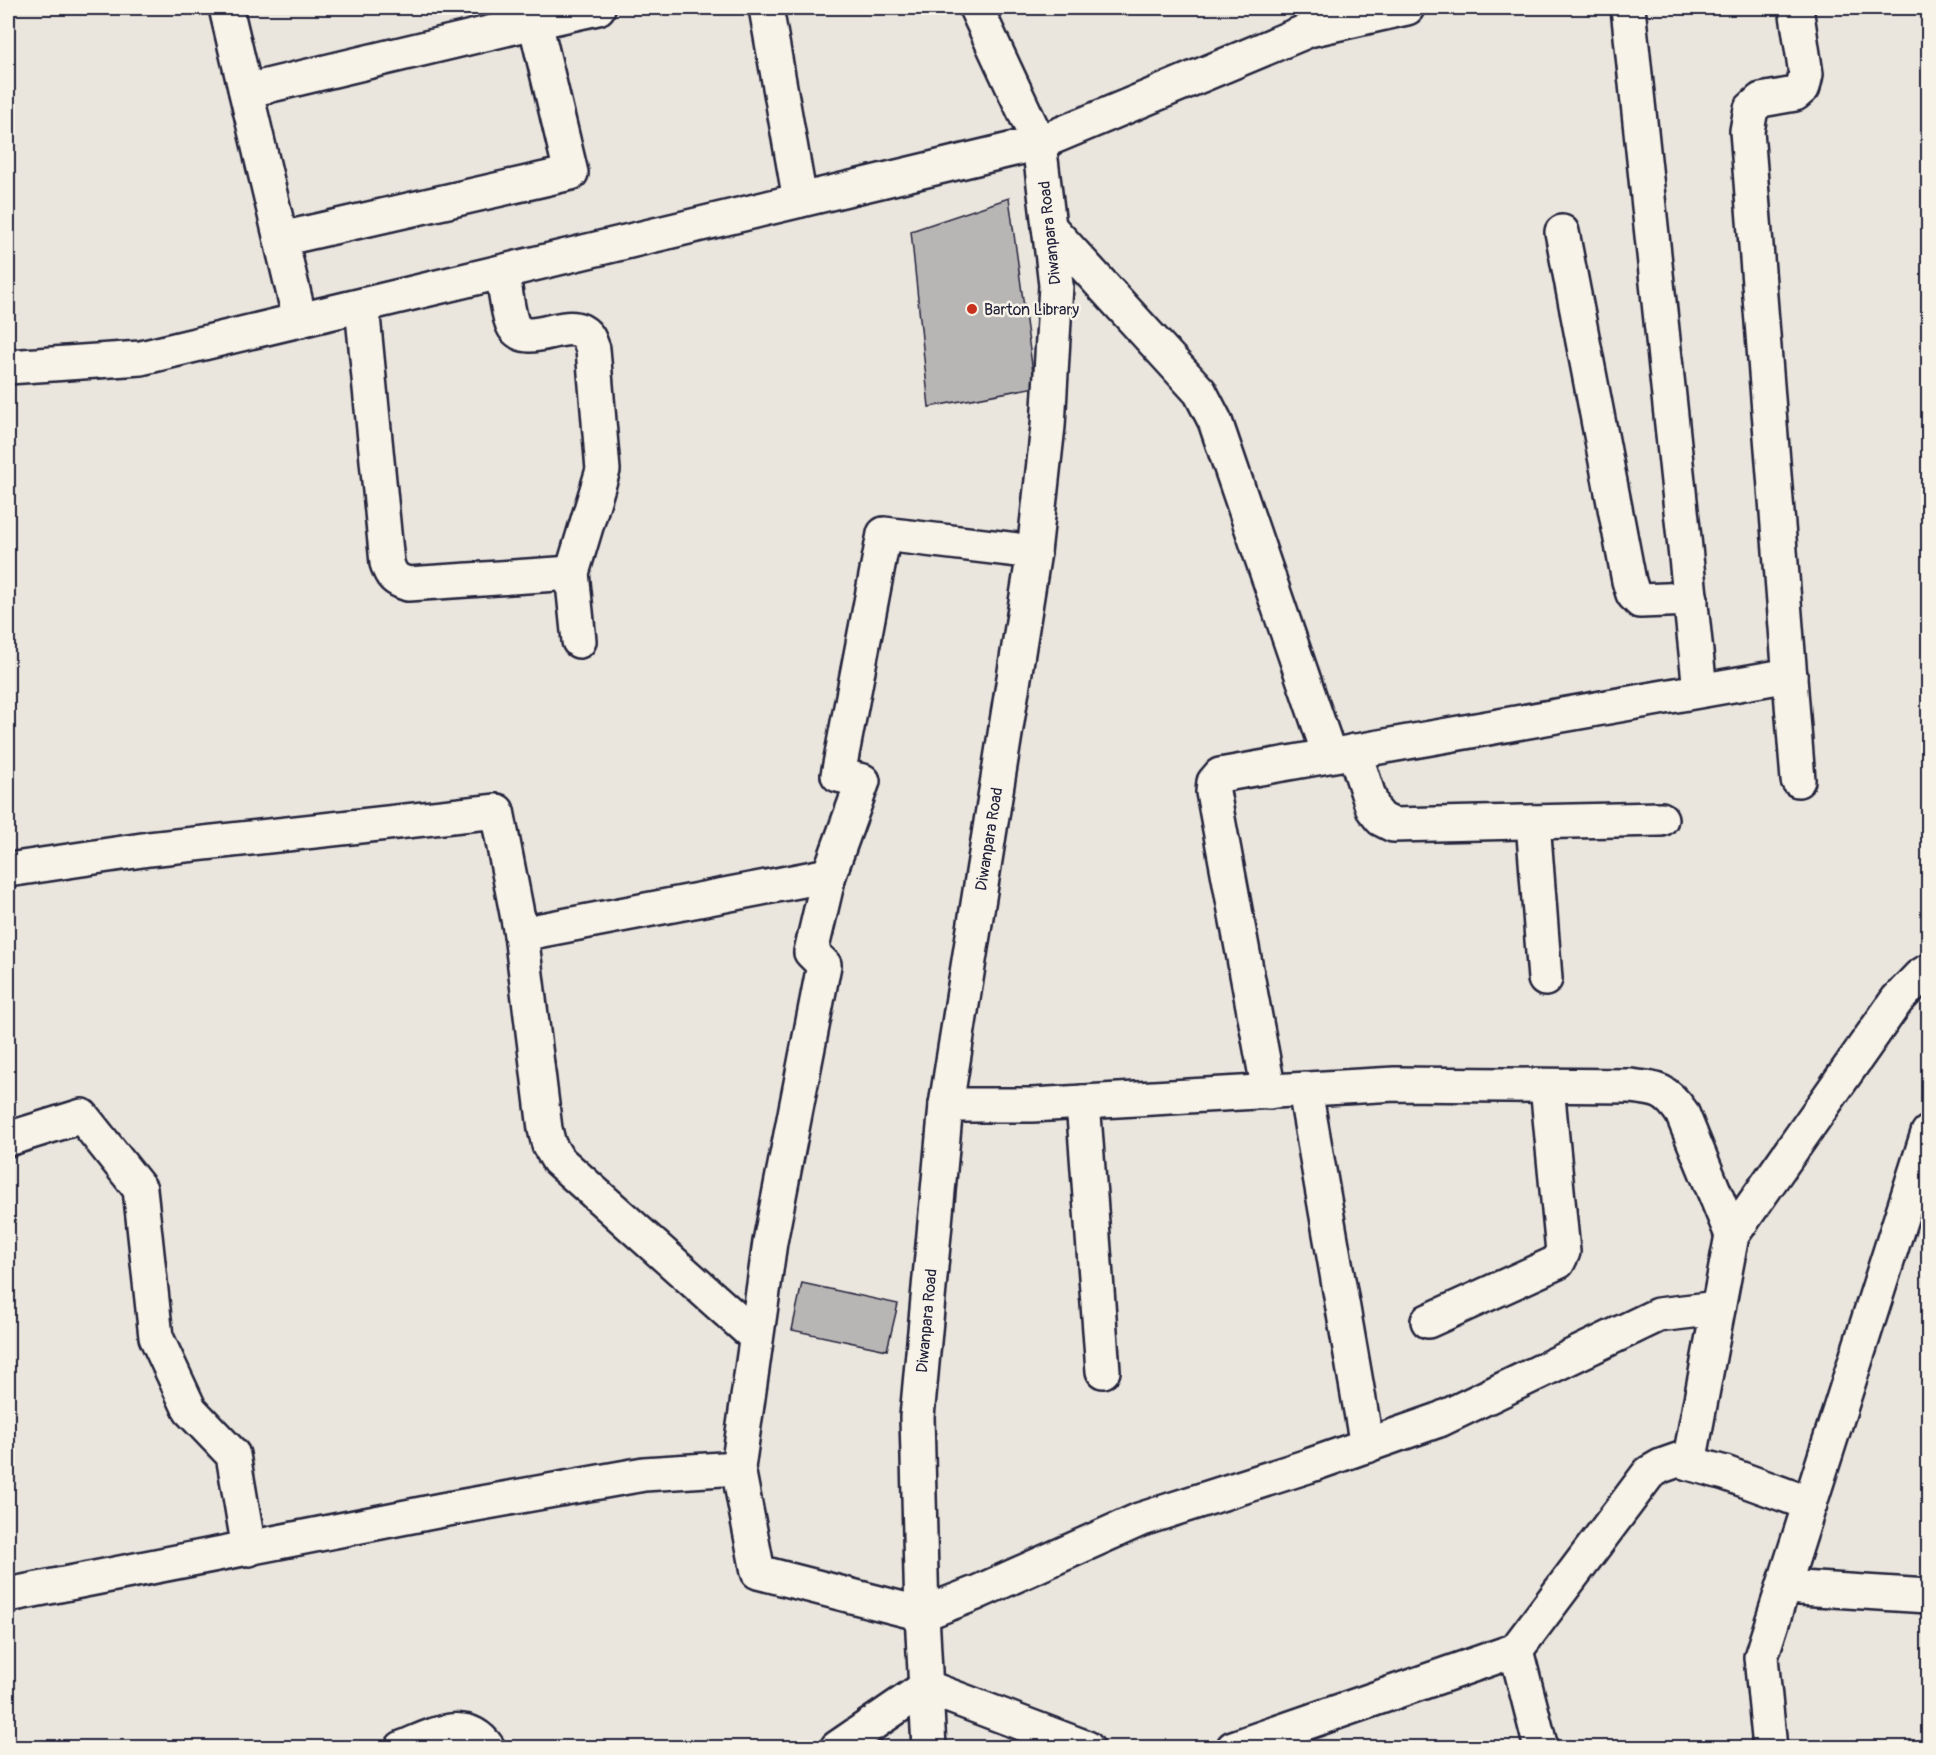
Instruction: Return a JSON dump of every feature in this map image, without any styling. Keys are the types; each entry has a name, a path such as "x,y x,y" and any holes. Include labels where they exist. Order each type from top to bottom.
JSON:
{"street":[{"path":"226,8 300,320"},
{"path":"246,91 598,8"},
{"path":"766,8 800,200"},
{"name":"Diwanpara Road","path":"929,1748 922,1614 917,1417 946,1105 1034,552 1048,426 1056,285 1039,143 976,8"},
{"path":"8,367 141,358 1039,143 1309,30 1407,8"},
{"path":"1628,8 1701,690"},
{"path":"1796,8 1806,74 1803,87 1795,94 1761,100 1751,109 1748,131 1798,780"},
{"path":"281,239 572,173 536,22"},
{"path":"1049,226 1200,392 1215,421 1342,752 1373,809 1381,819 1393,825 1661,819"},
{"path":"1563,232 1633,594 1640,601 1691,599"},
{"path":"502,272 514,328 521,333 531,335 570,328 579,330 588,337 593,349 603,470 572,573 579,641"},
{"path":"362,306 387,563 390,574 397,581 408,584 572,573"},
{"path":"1034,552 884,534 838,775 863,781 829,875 811,952 824,965 770,1242 738,1467 758,1572 922,1614 976,1593 1139,1520 1367,1446 1439,1420 1658,1315 1718,1308"},
{"path":"1269,1092 1213,792 1214,782 1220,775 1790,675"},
{"path":"8,870 149,849 497,812 521,934 545,1129 549,1145 558,1160 756,1337"},
{"path":"1533,822 1545,979"},
{"path":"521,934 829,875"},
{"path":"1689,1463 1732,1235 1897,1000 1920,976 1929,971"},
{"path":"946,1105 1032,1105 1395,1084 1654,1088 1672,1098 1682,1113 1732,1235"},
{"path":"1428,1322 1558,1262 1563,1252 1547,1086"},
{"path":"1305,1090 1367,1446"},
{"path":"1083,1102 1103,1371"},
{"path":"8,1139 82,1116 140,1189 156,1337 190,1410 233,1455 249,1549"},
{"path":"1770,1748 1761,1657 1923,1165 1929,1133"},
{"path":"1233,1748 1515,1650 1649,1473 1661,1466 1678,1460 1725,1473 1810,1504"},
{"path":"8,1595 442,1510 644,1474 738,1467"},
{"path":"1784,1587 1929,1596"},
{"path":"1515,1650 1541,1748"},
{"path":"837,1748 926,1687 1087,1748"},
{"path":"1024,1724 1054,1748"},
{"path":"402,1748 447,1731 461,1729 473,1733 488,1748"}],"building":[{"name":"Barton Library","path":"1009,198 1035,387 929,407 911,231"},
{"path":"802,1283 898,1304 887,1350 792,1330"}],"place":[{"name":"Barton Library","path":"972,309"}]}
